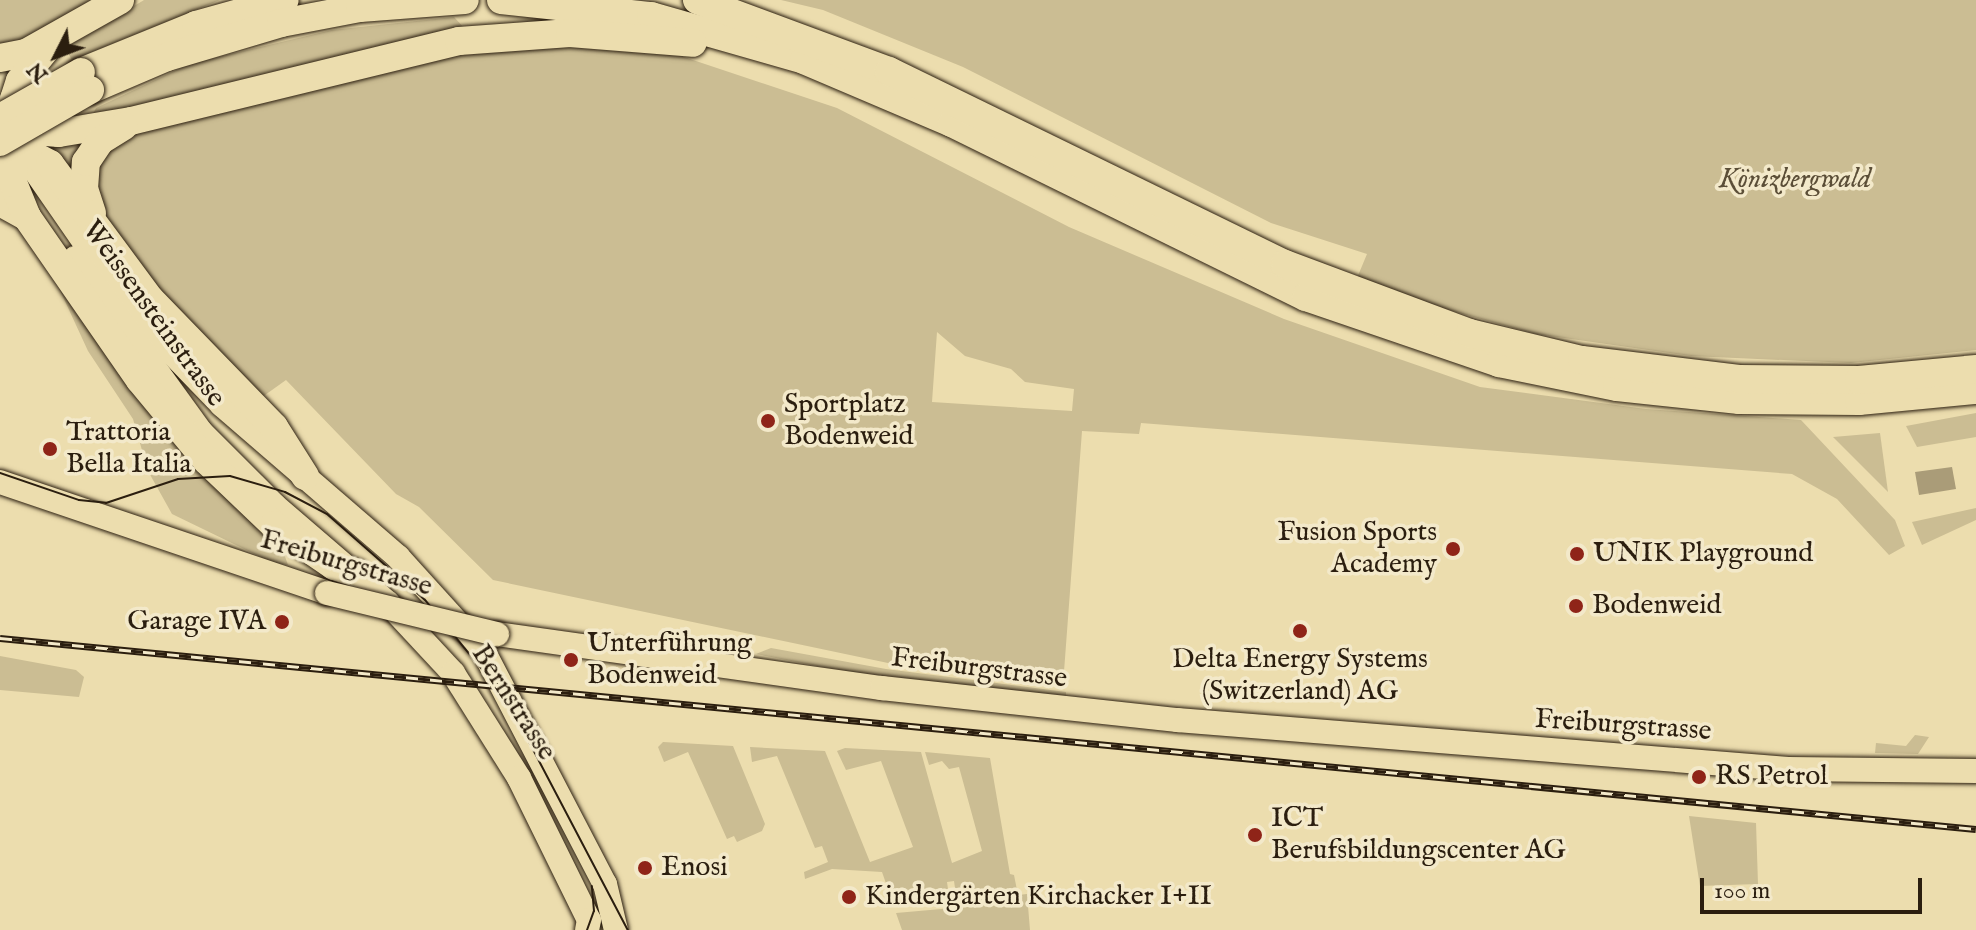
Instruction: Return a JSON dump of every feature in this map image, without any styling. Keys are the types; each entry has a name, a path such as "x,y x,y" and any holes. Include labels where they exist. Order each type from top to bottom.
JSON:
{"highway":[{"path":"0,58 17,57 120,0"},
{"path":"4,133 86,81 196,25 285,0"},
{"path":"86,81 281,23 360,8 465,0"},
{"path":"501,0 613,10 690,25 804,60 880,90 1275,283 1388,329 1475,357 1578,381 1725,399 1859,401 1976,390"},
{"path":"676,0 773,27"},
{"path":"697,0 773,27 950,99 1305,273 1470,333 1582,360 1739,379 1859,380 1976,369"},
{"path":"4,133 59,133 131,121 459,41 570,33 706,45 880,90"},
{"path":"56,37 20,81 4,133 13,183 27,217 140,380 207,461 274,525 334,566 356,573"},
{"path":"100,233 84,189 86,162 100,141 131,121"},
{"path":"4,133 50,164 173,327 274,427 305,476"},
{"path":"0,202 27,217"}],"main road":[{"name":"Weissensteinstrasse","path":"305,476 222,405 166,347 26,173 185,414 274,505 356,573"},
{"name":"Bernstrasse","path":"305,476 430,588 500,674 605,884 615,930"},
{"name":"Freiburgstrasse","path":"0,482 327,593 497,634 882,688 1177,720 1788,769 1976,771"},
{"name":"Bernstrasse","path":"356,573 427,632 486,706 615,930"},
{"name":"Bernstrasse","path":"356,573 421,635 480,709 584,910 587,930"}],"green space":[{"path":"0,0 93,0 17,42 0,43"},
{"path":"144,0 220,0 72,60 65,48"},
{"name":"Könizbergwald","path":"781,0 1976,0 1976,350 1851,363 1691,356 1536,334 1398,296 1357,278 1367,254 1271,223 963,67 823,10"},
{"path":"454,17 466,30 90,120 96,108 189,64 332,30"},
{"path":"565,47 681,56 837,108 1069,227 1284,319 1480,387 1646,409 1801,420 1895,520 1905,546 1889,555 1837,499 1792,474 1141,423 1139,434 1082,431 1063,685 888,663 493,580 419,507 396,494 286,380 258,400 127,255 88,183 102,148 152,125 453,56","holes":["937,332 965,356 1011,369 1025,382 1074,389 1072,411 932,402"]},
{"path":"90,133 77,184 50,154 54,142"},
{"path":"52,273 242,513 282,548 288,565 271,562 172,514 148,471 133,419 88,351"},
{"path":"1976,413 1976,437 1917,447 1906,426"},
{"path":"1880,433 1888,492 1833,437"},
{"path":"1976,508 1976,520 1922,545 1912,522"},
{"path":"771,648 886,669 1066,692 1066,699 884,679 756,654"},
{"path":"0,656 76,670 84,677 79,697 0,690"},
{"path":"1915,735 1929,737 1918,754 1875,753 1876,743 1906,746"},
{"path":"663,742 733,746 765,824 762,831 737,842 734,836 727,839 688,752 664,762 658,747"},
{"path":"750,747 825,751 870,862 913,847 881,761 846,770 837,751 845,748 921,752 952,863 982,851 959,767 949,769 942,761 929,765 925,752 990,758 1010,874 1014,875 1018,895 1027,894 1030,930 902,930 896,913 964,907 963,888 955,888 954,881 947,882 948,889 889,892 882,872 832,869 805,879 804,872 828,862 822,846 815,848 777,756 752,762"},
{"path":"1689,816 1756,823 1758,884 1700,886"}],"shaded area":[{"path":"1952,467 1956,489 1919,495 1915,472"}],"tram line":[{"path":"0,473 79,500 106,503 178,479 230,476 285,492 327,514 425,600 507,700 628,930"},
{"path":"587,930 594,911 592,886"}],"railway":[{"path":"0,638 1976,829"}],"place":[{"name":"Sportplatz Bodenweid","path":"768,421"},
{"name":"Trattoria Bella Italia","path":"50,449"},
{"name":"Fusion Sports Academy","path":"1453,549"},
{"name":"UNIK Playground","path":"1577,554"},
{"name":"Bodenweid","path":"1576,606"},
{"name":"Garage IVA","path":"282,622"},
{"name":"Delta Energy Systems (Switzerland) AG","path":"1300,631"},
{"name":"Unterführung Bodenweid","path":"571,660"},
{"name":"RS Petrol","path":"1699,777"},
{"name":"ICT Berufsbildungscenter AG","path":"1255,835"},
{"name":"Enosi","path":"645,868"},
{"name":"Kindergärten Kirchacker I+II","path":"849,897"}]}
